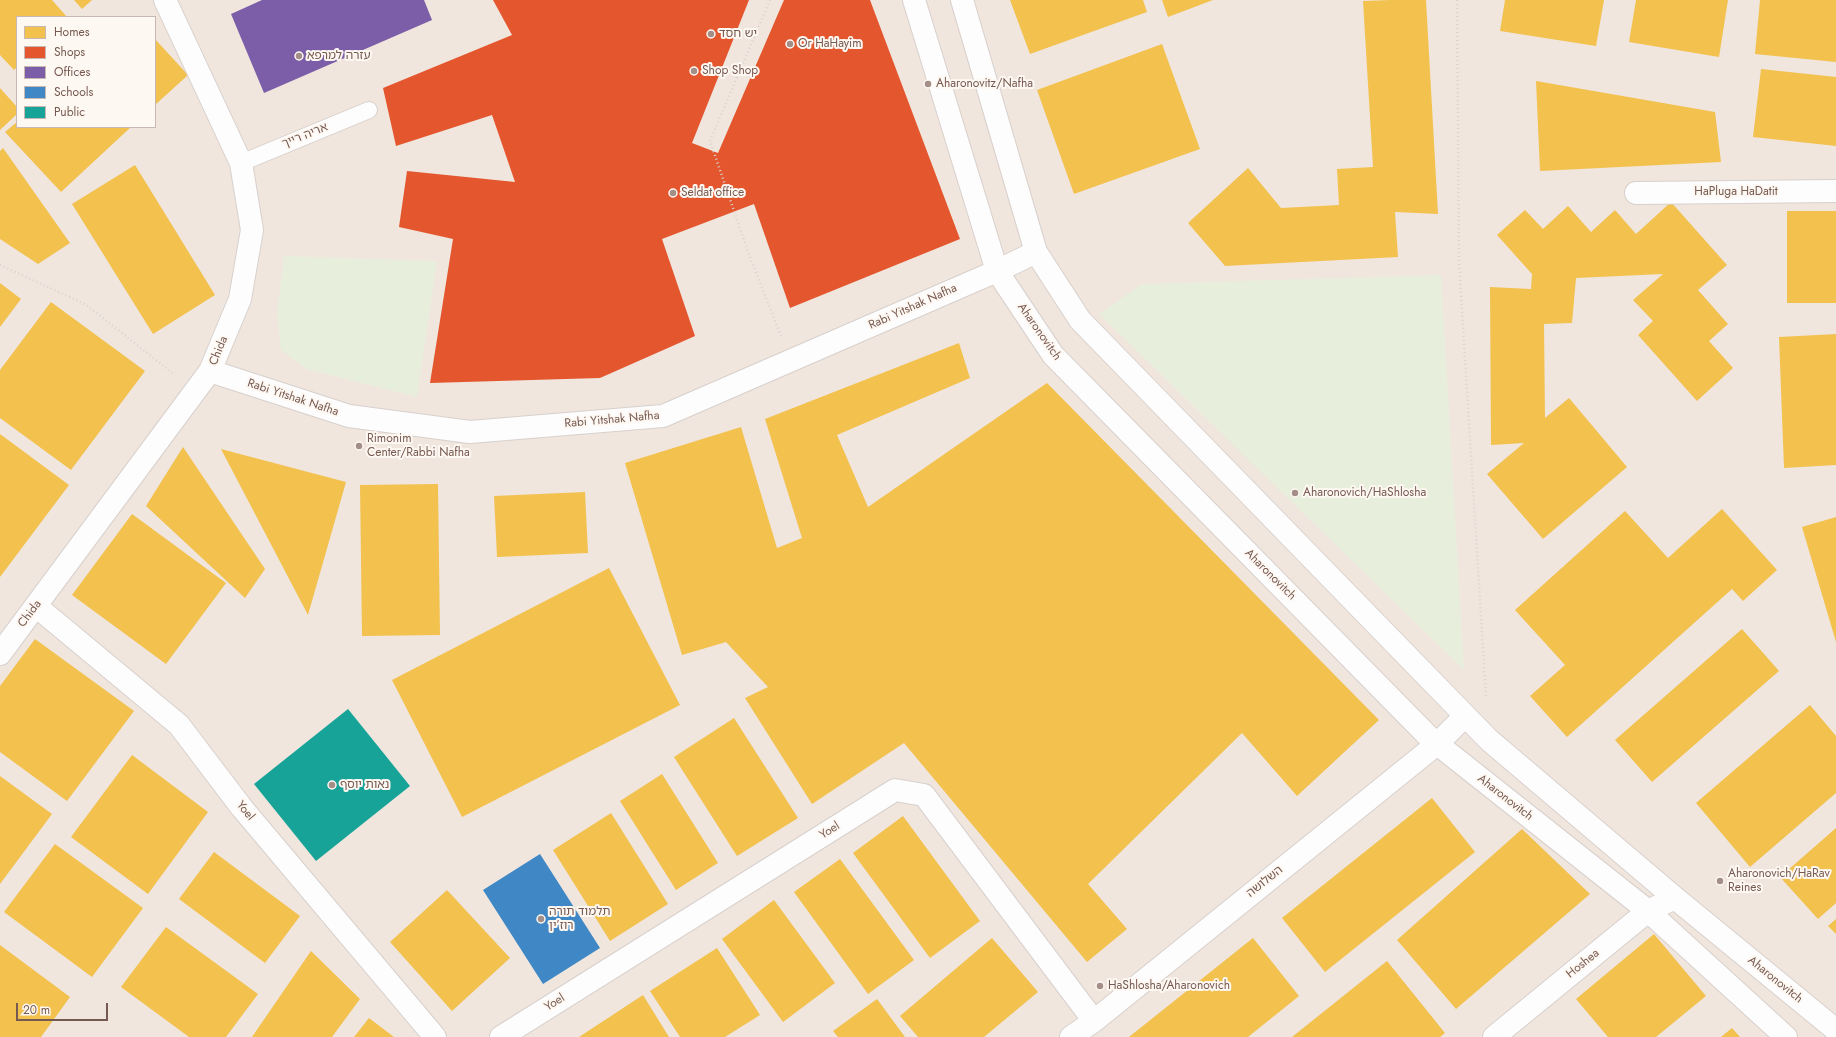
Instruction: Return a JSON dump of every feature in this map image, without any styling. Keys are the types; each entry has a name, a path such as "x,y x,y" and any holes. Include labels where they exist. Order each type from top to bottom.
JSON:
{"street":[{"name":"Chida","path":"0,654 210,372 240,299 252,230 241,163 165,0"},
{"name":"Aharonovitch","path":"914,0 997,271 1053,355 1437,744 1648,911 1786,1037"},
{"name":"Aharonovitch","path":"962,0 1036,252 1080,320 1489,740 1675,898 1836,1030"},
{"name":"HaPluga HaDatit","path":"1636,193 1836,191"},
{"name":"Rabi Yitshak Nafha","path":"210,372 349,416 470,432 663,416 997,271 1036,252"},
{"name":"Yoel","path":"36,606 179,725 242,808 435,1037"},
{"name":"השלושה","path":"1071,1037 1094,1021 1437,744 1465,716"},
{"name":"Yoel","path":"501,1037 895,790 924,795 1094,1021"},
{"name":"Hoshea","path":"1494,1037 1648,911 1675,898"}],"lane":[{"name":"אריה רייך","path":"241,163 369,110"}],"path":[{"path":"770,0 710,141 751,260 791,361"},
{"path":"1457,0 1459,262 1489,740"},
{"path":"0,265 85,304 196,391"}],"shaded area":[{"path":"0,0 1836,0 1836,1037 0,1037"}],"green space":[{"path":"284,256 437,261 417,397 306,369 281,350 277,315"},
{"path":"1441,275 1464,670 1099,314 1142,284"}],"building: Homes":[{"path":"0,0 52,0 66,16 16,16 16,68 14,70 0,55"},
{"path":"74,0 92,0 82,9"},
{"path":"1010,0 1143,0 1147,12 1030,54"},
{"path":"1162,0 1213,0 1168,17"},
{"path":"1426,0 1438,214 1395,212 1398,257 1225,266 1188,223 1248,168 1281,208 1339,205 1337,169 1373,167 1363,1"},
{"path":"1505,0 1604,0 1596,46 1500,31"},
{"path":"1636,0 1728,0 1719,57 1629,42"},
{"path":"1760,0 1836,0 1836,62 1755,54"},
{"path":"156,40 188,75 156,104"},
{"path":"1162,44 1200,149 1074,194 1037,90"},
{"path":"1761,69 1836,77 1836,146 1753,137"},
{"path":"1536,81 1715,112 1721,162 1540,171"},
{"path":"0,88 16,106 16,115 0,130"},
{"path":"16,123 16,128 130,128 61,192 5,132"},
{"path":"3,148 70,243 38,264 0,239 0,151"},
{"path":"135,165 215,295 153,334 72,204"},
{"path":"1671,202 1727,265 1698,290 1728,324 1709,341 1733,368 1697,401 1638,335 1653,321 1633,300 1663,274 1576,278 1572,323 1544,324 1545,418 1569,398 1627,467 1543,539 1487,474 1524,443 1491,445 1490,287 1531,289 1532,274 1497,235 1525,210 1543,229 1568,206 1591,232 1615,210 1636,234"},
{"path":"1787,211 1836,211 1836,303 1787,303"},
{"path":"0,283 21,299 0,327"},
{"path":"51,302 145,371 71,470 0,418 0,370"},
{"path":"1836,334 1836,465 1784,468 1779,337"},
{"path":"959,343 970,378 837,435 868,507 1047,383 1379,720 1297,796 1242,733 1088,884 1127,929 1087,962 904,743 812,804 745,698 768,687 726,642 682,655 625,463 741,427 777,548 802,538 765,419"},
{"path":"0,434 69,485 0,577"},
{"path":"183,447 265,569 245,598 146,506"},
{"path":"221,449 346,482 308,615"},
{"path":"438,484 440,635 362,636 360,485"},
{"path":"585,492 588,553 497,557 494,496"},
{"path":"1722,509 1777,570 1743,601 1732,589 1567,737 1530,696 1565,665 1515,610 1625,511 1668,558"},
{"path":"132,514 226,583 166,664 72,595"},
{"path":"1836,517 1836,642 1802,527"},
{"path":"609,568 680,705 462,817 392,680"},
{"path":"1742,629 1779,671 1652,782 1615,740"},
{"path":"35,639 134,711 67,801 0,752 0,686"},
{"path":"1810,705 1836,736 1836,793 1750,867 1696,803"},
{"path":"734,718 798,818 737,856 674,757"},
{"path":"132,755 208,812 148,894 71,837"},
{"path":"662,774 718,863 676,890 620,801"},
{"path":"0,776 52,814 0,884"},
{"path":"1432,798 1475,852 1325,972 1282,918"},
{"path":"611,813 668,904 610,941 553,850"},
{"path":"903,816 980,921 930,958 853,853"},
{"path":"1836,828 1836,903 1818,919 1780,877"},
{"path":"1522,829 1590,894 1456,1009 1397,940"},
{"path":"55,844 143,908 92,977 4,912"},
{"path":"214,852 300,916 265,963 179,899"},
{"path":"840,859 914,960 868,994 794,892"},
{"path":"447,890 510,958 452,1011 390,942"},
{"path":"774,900 835,983 783,1022 722,939"},
{"path":"1836,919 1836,934 1828,926"},
{"path":"166,927 258,994 226,1037 189,1037 121,987"},
{"path":"1654,934 1706,996 1656,1037 1608,1037 1576,999"},
{"path":"992,938 1038,992 984,1037 918,1037 900,1016"},
{"path":"1253,938 1299,996 1248,1037 1129,1037"},
{"path":"0,945 70,997 41,1037 0,1037"},
{"path":"717,948 760,1015 725,1037 680,1037 650,991"},
{"path":"311,951 360,999 332,1037 252,1037"},
{"path":"1387,961 1445,1033 1440,1037 1292,1037"},
{"path":"643,995 669,1037 579,1037"},
{"path":"877,999 905,1037 838,1037 833,1031"},
{"path":"369,1018 394,1037 354,1037"},
{"path":"1732,1028 1740,1037 1721,1037"}],"building: Shops":[{"name":"Seldat office","path":"493,0 749,0 692,143 718,153 784,0 870,0 960,239 790,308 754,204 662,239 695,336 600,378 430,383 453,239 399,227 407,171 515,182 492,115 396,146 383,88 512,35"}],"building: Offices":[{"name":"עזרה למרפא","path":"262,0 424,0 432,20 264,93 231,14"}],"building: Schools":[{"name":"תלמוד תורה רוז’ין","path":"540,854 600,948 543,984 483,890"}],"building: Public":[{"name":"נאות יוסף","path":"348,709 410,786 316,861 254,784"}],"place":[{"name":"יש חסד","path":"711,34"},
{"name":"Or HaHayim","path":"790,44"},
{"name":"עזרה למרפא","path":"299,56"},
{"name":"Shop Shop","path":"694,71"},
{"name":"Aharonovitz/Nafha","path":"928,84"},
{"name":"Seldat office","path":"673,193"},
{"name":"Rimonim Center/Rabbi Nafha","path":"359,446"},
{"name":"Aharonovich/HaShlosha","path":"1295,493"},
{"name":"נאות יוסף","path":"332,785"},
{"name":"Aharonovich/HaRav Reines","path":"1720,881"},
{"name":"תלמוד תורה רוז’ין","path":"541,919"},
{"name":"HaShlosha/Aharonovich","path":"1100,986"}]}
